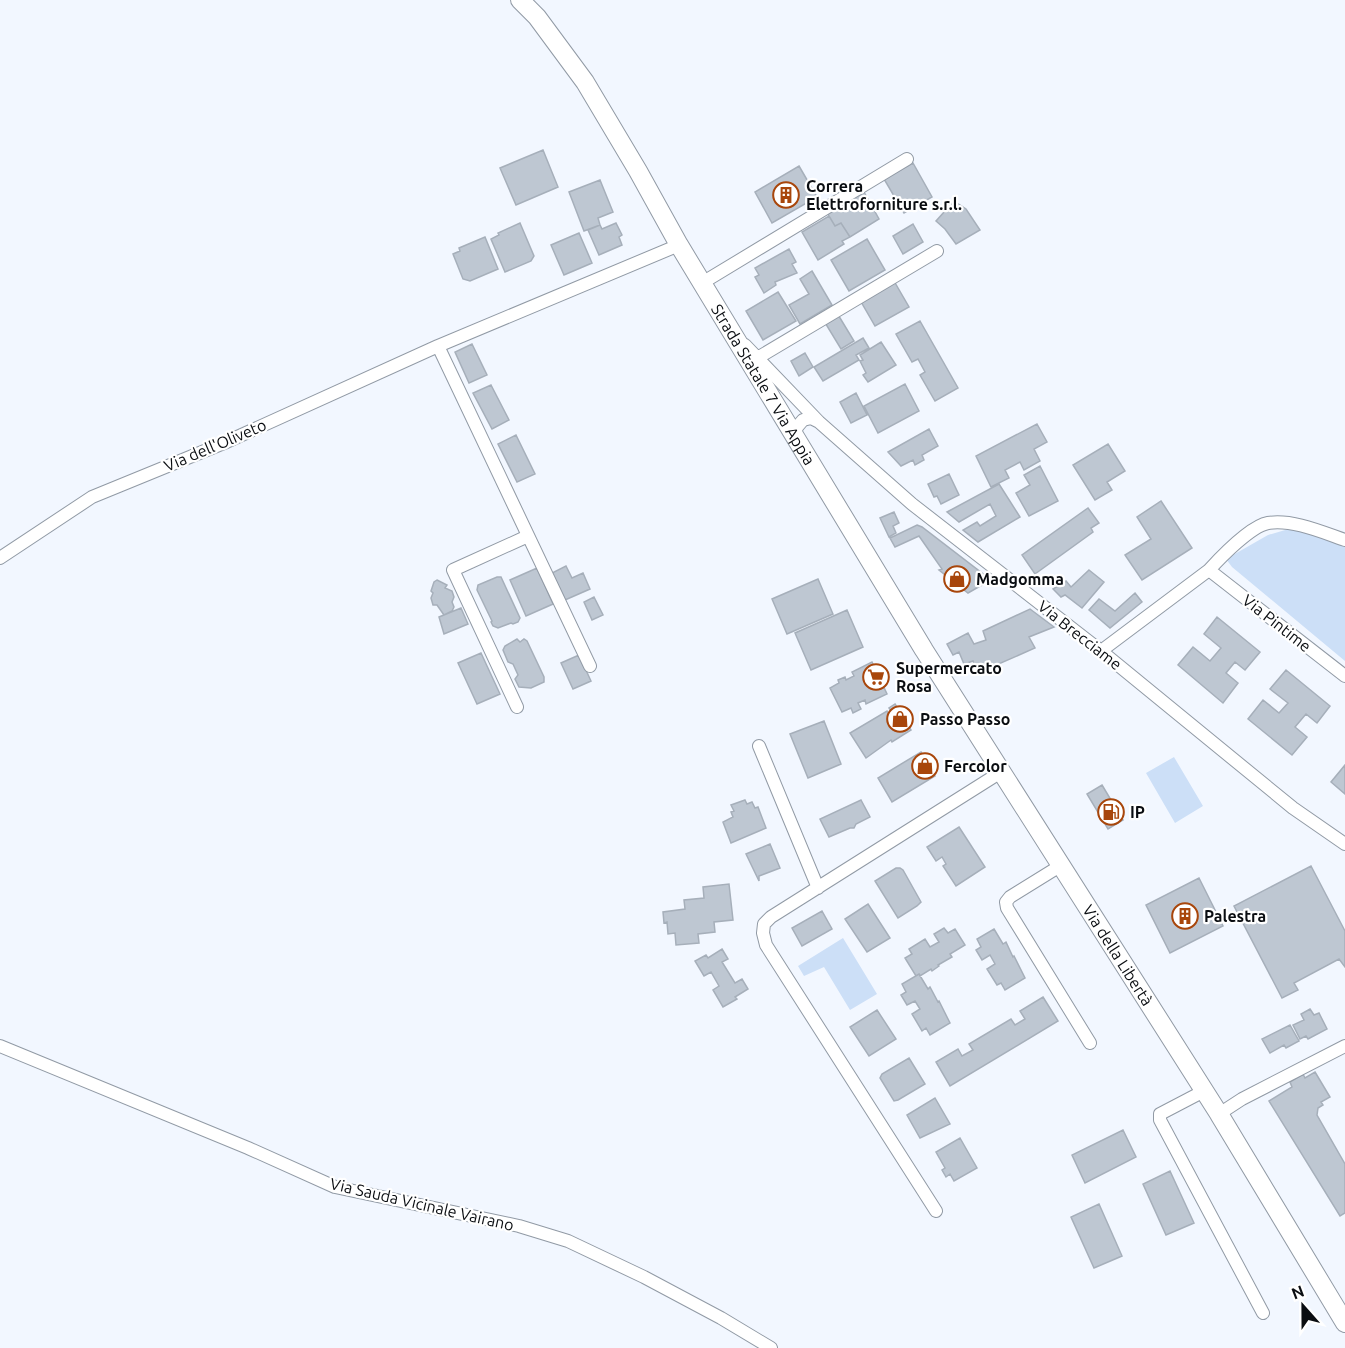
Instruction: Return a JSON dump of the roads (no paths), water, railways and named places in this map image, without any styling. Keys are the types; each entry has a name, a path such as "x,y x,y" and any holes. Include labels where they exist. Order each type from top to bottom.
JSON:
{"main road":[{"name":"Strada Statale 7 Via Appia","path":"520,0 537,17 585,82 794,438 1001,772"},
{"name":"Via della Libertà","path":"1001,772 1219,1114 1345,1323"}],"street":[{"path":"702,283 907,159"},
{"name":"Via dell'Oliveto","path":"0,558 92,497 224,443 438,346 679,245"},
{"path":"759,357 937,251"},
{"name":"Via Brecciame","path":"734,335 759,357 819,422 912,504 1101,651 1293,808 1345,844"},
{"path":"438,346 590,666"},
{"path":"794,438 797,427 803,420 811,418 819,422"},
{"path":"1101,651 1209,570 1230,547 1265,524 1283,522 1321,531 1345,540"},
{"path":"517,707 453,570 528,536"},
{"name":"Via Pintime","path":"1209,570 1345,676"},
{"path":"759,746 818,888"},
{"path":"936,1211 766,945 763,933 764,924 771,916 1001,772"},
{"path":"1060,866 1010,897 1006,902 1006,908 1090,1043"},
{"name":"Via Sauda Vicinale Vairano","path":"0,1046 248,1148 335,1187 519,1226 568,1241 644,1277 771,1348"},
{"path":"1219,1114 1242,1099 1345,1046"},
{"path":"1204,1091 1168,1108 1160,1114 1160,1120 1263,1313"}],"place":[{"name":"Correra Elettroforniture s.r.l.","path":"786,195"},
{"name":"Madgomma","path":"957,579"},
{"name":"Supermercato Rosa","path":"876,677"},
{"name":"Passo Passo","path":"900,719"},
{"name":"Fercolor","path":"925,766"},
{"name":"IP","path":"1111,812"},
{"name":"Palestra","path":"1185,916"}]}
